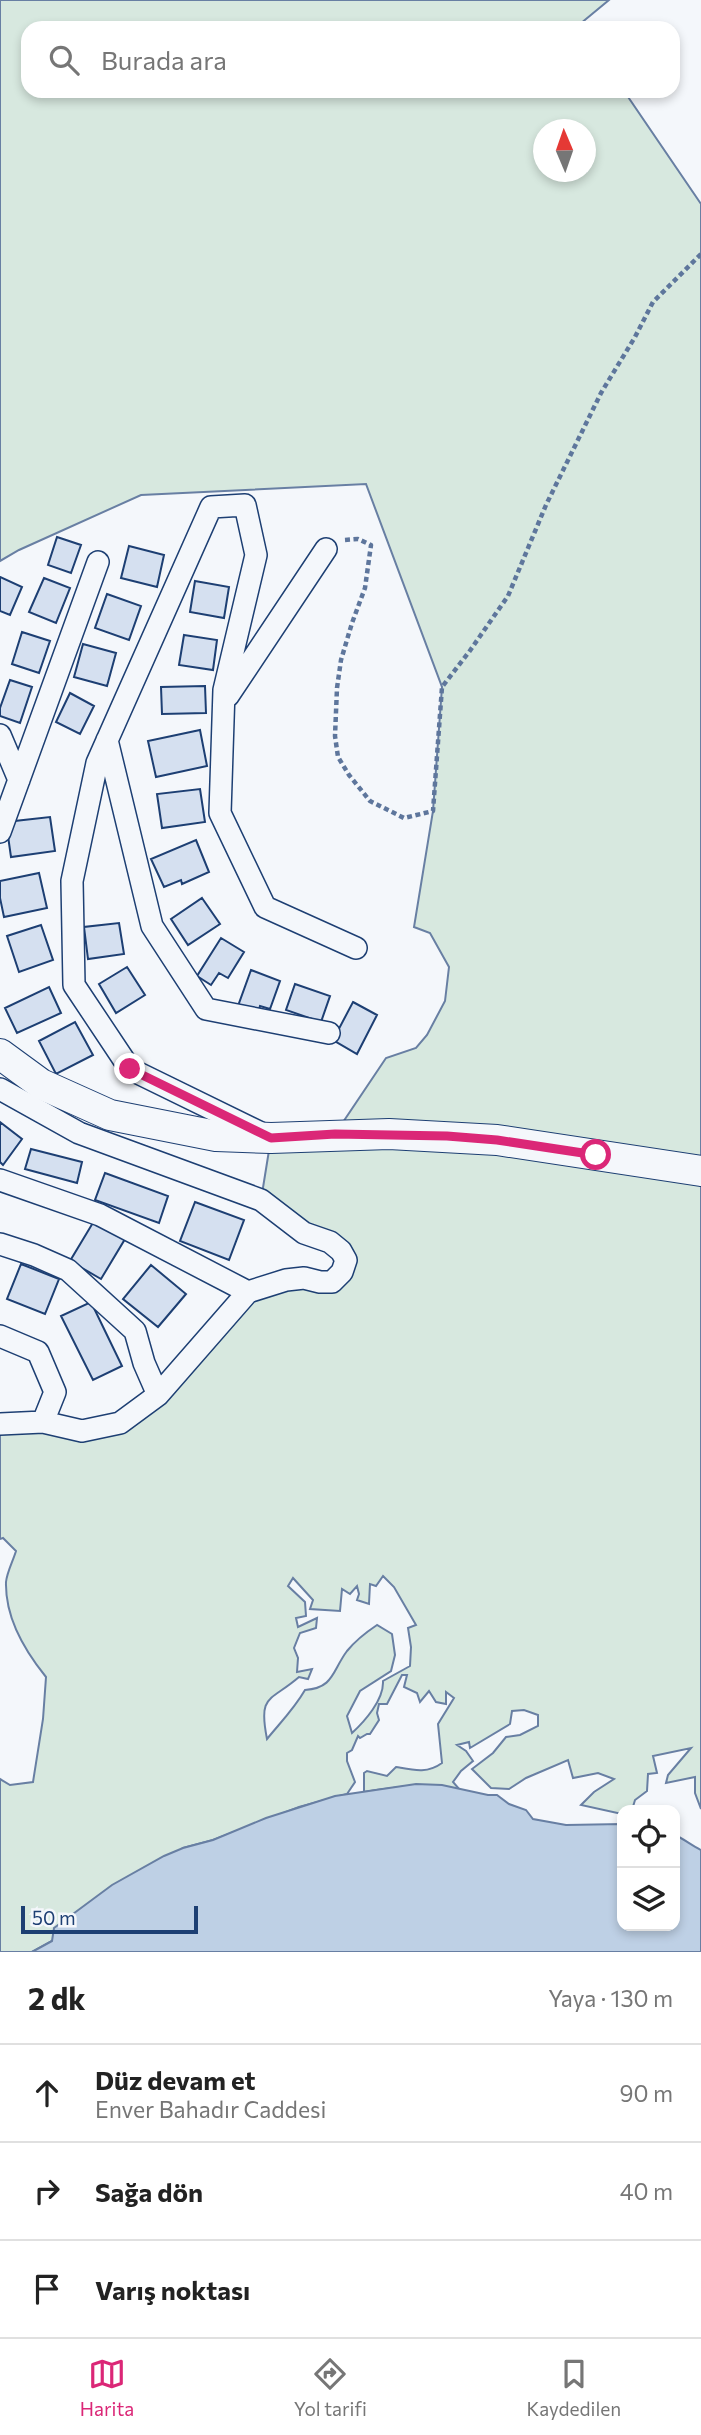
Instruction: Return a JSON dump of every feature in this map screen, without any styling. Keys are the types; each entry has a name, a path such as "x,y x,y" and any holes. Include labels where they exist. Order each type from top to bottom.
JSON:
{"main road":[{"path":"0,1054 41,1084 110,1115 216,1136 271,1138 389,1134 497,1140 701,1171"}],"street":[{"path":"271,1138 130,1069 74,985 72,881 97,763 211,507 245,506 256,555 224,690 220,813 265,907 356,948"},
{"path":"224,703 326,549"},
{"path":"0,832 98,562"},
{"path":"0,735 19,780"},
{"path":"107,740 152,926 206,1009 329,1033"},
{"path":"0,1089 79,1133 261,1200 304,1233 330,1241 346,1260 342,1272 332,1282 304,1278 286,1280 248,1292 158,1395 120,1423 82,1431 43,1422 0,1424"},
{"path":"0,1180 100,1215 248,1292"},
{"path":"0,1244 68,1270 135,1331 144,1363 158,1395"},
{"path":"0,1336 38,1352 55,1392 43,1422"}],"path":[{"path":"326,549 338,541 358,539 370,545 365,588 341,660 335,736 338,757 370,801 404,818 433,811 442,687 508,596 546,505 595,404 653,302 701,254"}],"shaded area":[{"path":"0,0 609,0 584,21 21,21 21,98 629,98 701,204 701,1809 695,1793 695,1777 666,1783 668,1775 691,1748 653,1756 657,1773 648,1774 647,1791 635,1800 634,1805 617,1805 617,1813 581,1805 594,1792 614,1779 598,1773 573,1778 568,1760 526,1778 509,1789 491,1788 472,1769 493,1753 506,1737 520,1735 538,1726 538,1715 524,1710 512,1711 510,1724 470,1748 469,1742 457,1745 466,1751 473,1761 453,1782 460,1790 424,1786 364,1792 364,1773 367,1771 387,1776 396,1767 425,1770 442,1763 438,1724 454,1698 446,1692 446,1704 436,1702 429,1691 420,1702 417,1693 404,1687 407,1675 402,1675 387,1704 379,1704 379,1720 370,1734 360,1738 358,1736 352,1750 347,1753 347,1761 355,1782 347,1794 299,1807 213,1840 183,1848 52,1941 32,1952 0,1952 0,1779 10,1785 33,1782 43,1719 46,1677 23,1645 9,1608 6,1582 16,1551 3,1538 0,1539 0,1424 120,1423 248,1292 320,1282 346,1260 261,1200 271,1138 335,1134 386,1058 416,1048 427,1035 445,1001 449,967 430,933 414,927 433,811 442,687 366,484 141,495 0,561","holes":["383,1576 394,1587 416,1625 408,1628 410,1666 383,1681 377,1703 352,1733 347,1716 360,1691 391,1671 395,1655 392,1634 377,1625 350,1647 327,1682 315,1689 305,1690 267,1739 264,1714 269,1700 299,1677 308,1679 312,1669 297,1672 298,1658 294,1648 300,1633 316,1628 317,1618 298,1627 296,1618 306,1616 305,1602 288,1586 293,1578 313,1600 310,1609 340,1611 342,1589 350,1594 357,1586 357,1600 369,1604 370,1584 376,1586"]}],"water":[{"path":"416,1784 442,1785 497,1795 509,1804 526,1810 533,1819 566,1825 617,1824 617,1931 680,1931 680,1838 701,1850 701,1952 32,1952 52,1941 54,1928 112,1885 164,1856 335,1796"}],"building":[{"path":"57,537 81,545 71,573 48,565"},
{"path":"129,546 164,555 157,587 121,578"},
{"path":"0,577 22,587 10,615 0,611"},
{"path":"44,578 70,588 56,623 29,612"},
{"path":"195,581 229,587 224,618 190,612"},
{"path":"107,594 141,606 129,640 95,628"},
{"path":"22,632 50,641 39,673 12,664"},
{"path":"184,635 217,640 213,670 179,665"},
{"path":"83,644 116,653 107,686 74,677"},
{"path":"10,680 32,687 20,723 0,716 0,708"},
{"path":"205,686 206,713 162,714 161,687"},
{"path":"70,693 94,706 80,734 56,722"},
{"path":"200,730 207,766 156,777 148,741"},
{"path":"200,789 205,822 162,828 157,794"},
{"path":"50,817 55,851 11,857 6,822"},
{"path":"196,840 209,872 182,884 181,880 164,887 151,859"},
{"path":"39,873 47,908 4,917 0,881"},
{"path":"202,898 220,924 188,945 171,919"},
{"path":"119,923 124,954 88,959 84,927"},
{"path":"41,925 53,960 19,972 7,936"},
{"path":"221,938 244,952 228,978 219,973 211,985 197,976"},
{"path":"127,967 145,995 116,1013 99,984"},
{"path":"251,970 280,981 270,1009 260,1006 258,1013 238,1006"},
{"path":"295,984 330,996 321,1022 286,1010"},
{"path":"49,987 61,1013 17,1033 5,1008"},
{"path":"353,1002 377,1015 357,1054 333,1040"},
{"path":"75,1022 93,1055 56,1074 39,1041"},
{"path":"0,1122 22,1139 3,1165 0,1162"},
{"path":"31,1149 82,1162 77,1183 25,1169"},
{"path":"105,1173 168,1196 159,1223 95,1200"},
{"path":"195,1202 244,1220 229,1260 180,1241"},
{"path":"94,1221 125,1239 101,1279 70,1261"},
{"path":"21,1264 59,1279 45,1314 7,1299"},
{"path":"151,1265 186,1294 158,1327 123,1299"},
{"path":"91,1302 122,1366 93,1380 61,1316"}],"route":[{"path":"130,1069 271,1138 335,1134 447,1136 497,1140 596,1155"}]}
